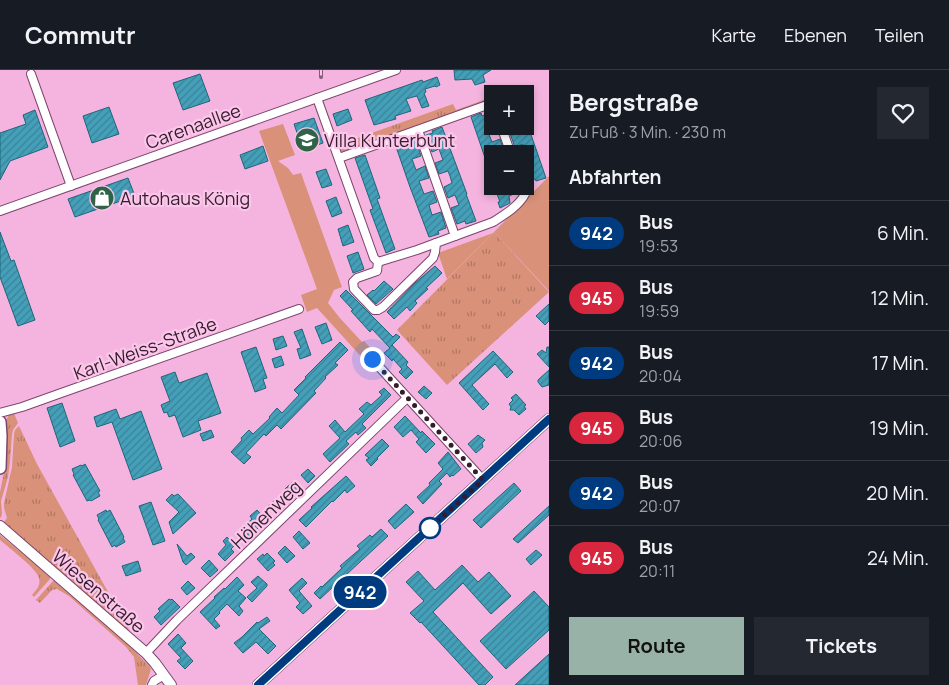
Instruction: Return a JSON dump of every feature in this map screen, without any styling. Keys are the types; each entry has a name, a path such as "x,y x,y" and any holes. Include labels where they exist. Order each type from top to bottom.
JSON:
{"main road":[{"path":"0,422 2,436 0,468"}],"street":[{"name":"Carenaallee","path":"0,210 396,70"},
{"path":"31,74 71,186"},
{"path":"317,98 374,258 378,262 377,271 357,278 353,282 354,289 374,310 384,308 433,258 436,252 436,243"},
{"path":"339,158 484,106"},
{"path":"418,130 455,236"},
{"path":"378,262 493,222 503,216 524,195"},
{"name":"Karl-Weiss-Straße","path":"0,413 22,407 299,309"},
{"path":"372,359 483,480"},
{"name":"Höhenweg","path":"146,653 408,398"},
{"path":"258,685 549,419"},
{"name":"Wiesenstraße","path":"0,526 146,653 155,662 171,685"},
{"path":"152,685 154,681 164,675"}],"green space":[{"path":"484,100 356,147 354,150 346,153 340,151 338,145 453,104 456,110"},
{"path":"283,124 295,155 278,161 288,168 293,175 301,173 342,287 334,290 328,303 362,342 364,341 375,353 366,362 317,308 307,312 301,295 317,289 259,131"},
{"path":"549,176 549,291 494,232 530,195 534,195 534,191"},
{"path":"494,232 549,292 447,385 397,330"},
{"path":"493,233 447,279 438,253"},
{"path":"14,413 18,423 12,435 8,477 1,501 1,518 0,492 7,447 6,420 9,415"},
{"path":"19,426 37,464 118,610 123,624 126,624 132,636 3,523 7,518 4,503 12,467 14,434"},
{"path":"0,535 50,576 50,579 34,597 32,595 38,588 39,583 37,574 0,540"},
{"path":"53,581 124,640 150,667 146,685 138,685 134,657 126,647 69,596 57,589 52,590 40,603 36,600"}],"building":[{"path":"454,70 491,70 483,75 485,82 475,85 472,79 455,80"},
{"path":"200,74 210,101 183,110 173,83"},
{"path":"437,77 440,85 425,89 426,92 424,93 429,106 422,108 417,96 406,99 411,111 395,116 396,119 374,125 365,100 422,80 423,82"},
{"path":"109,107 119,134 92,143 83,116"},
{"path":"348,109 352,120 337,126 333,114"},
{"path":"35,110 48,147 10,161 0,180 0,133 26,124 23,115"},
{"path":"481,113 482,116 484,115 484,135 489,135 492,142 500,139 502,145 484,145 484,155 471,117"},
{"path":"314,118 323,143 303,150 294,124"},
{"path":"442,127 476,221 466,224 465,221 457,224 451,208 459,205 455,195 448,198 444,187 452,183 450,176 448,171 439,174 435,163 443,160 439,149 432,152 426,135"},
{"path":"510,135 531,135 546,178 536,181 534,179 534,145 514,145"},
{"path":"415,139 421,156 412,159 416,170 425,166 429,178 419,181 424,194 433,191 437,202 429,205 432,215 441,212 446,228 438,231 439,234 429,237 395,144"},
{"path":"263,146 268,161 245,169 240,155"},
{"path":"365,155 380,198 377,199 395,249 386,253 370,210 373,209 355,158"},
{"path":"326,169 332,185 322,188 316,172"},
{"name":"Autohaus König","path":"128,178 135,196 75,217 68,199"},
{"path":"497,195 511,195 509,196 510,203 500,208 498,202 500,202"},
{"path":"336,197 342,213 332,217 326,201"},
{"path":"348,225 354,242 343,246 338,229"},
{"path":"0,232 11,261 14,260 35,320 18,326 0,277"},
{"path":"358,252 364,269 353,273 347,256"},
{"path":"435,266 442,273 415,301 417,303 410,311 407,307 394,319 387,312 415,283"},
{"path":"384,281 393,289 376,304 367,295"},
{"path":"346,290 393,337 396,334 400,337 392,345 408,362 406,365 413,372 406,379 399,372 402,369 384,353 390,348 372,329 370,332 340,296"},
{"path":"549,304 549,321 545,325 536,316"},
{"path":"326,323 332,340 322,344 315,327"},
{"path":"302,329 311,355 300,359 297,349 301,348 294,332"},
{"path":"283,336 287,346 276,350 273,339"},
{"path":"340,342 348,350 335,363 338,365 314,391 316,393 281,429 277,425 266,436 264,434 246,453 251,457 244,464 231,452 242,440 241,438 249,430 253,434 270,418 277,408 282,413 299,395 294,390"},
{"path":"256,347 267,378 263,379 266,388 255,392 241,352"},
{"path":"547,347 549,347 549,367 537,354 542,350 546,353"},
{"path":"493,351 513,372 507,378 495,364 472,385 489,404 483,410 459,383"},
{"path":"281,356 284,365 275,368 272,359"},
{"path":"549,370 549,385 542,387 538,380"},
{"path":"175,372 179,383 207,373 221,413 198,421 201,430 183,437 175,415 169,417 167,412 164,413 161,405 170,401 161,377"},
{"path":"424,386 432,393 426,399 418,392"},
{"path":"384,388 391,395 362,424 366,428 358,435 356,432 346,441 349,444 330,462 323,454 340,438 329,426 335,420 345,432 364,414 359,409 367,402 371,405 382,395 379,392"},
{"path":"516,394 526,405 524,406 526,409 519,415 514,410 510,410 509,404 513,400 511,398"},
{"path":"62,403 75,441 60,447 47,408"},
{"path":"116,409 120,419 141,411 162,469 133,480 112,422 97,427 94,417"},
{"path":"405,416 421,433 422,431 435,444 426,453 416,442 419,439 411,430 403,437 394,427"},
{"path":"211,430 214,437 203,441 200,434"},
{"path":"478,435 485,440 482,443 483,447 476,453 468,444"},
{"path":"382,439 389,446 371,466 366,460 369,458 365,455"},
{"path":"448,452 461,469 450,477 447,473 439,481 442,484 423,504 417,497 443,469 438,463"},
{"path":"85,464 100,491 98,492 100,496 91,501 87,501 73,475 72,469"},
{"path":"308,469 315,476 308,483 301,475"},
{"path":"346,476 355,486 347,493 345,490 306,527 299,520"},
{"path":"292,482 299,490 292,497 288,498 276,510 273,507 267,507 277,498 279,500 287,492 285,489"},
{"path":"514,483 521,491 481,528 473,520"},
{"path":"172,494 174,496 178,494 196,513 173,534 169,522 179,512 166,500"},
{"path":"151,502 165,541 153,545 139,506"},
{"path":"406,504 414,512 395,529 388,521"},
{"path":"549,506 549,515 518,543 513,539"},
{"path":"106,510 107,512 110,510 124,537 125,542 116,547 115,545 112,547 98,520 97,515"},
{"path":"257,510 266,520 248,538 240,530 252,519 250,516"},
{"path":"381,529 388,536 320,599 314,593 342,568 340,566 360,549 357,546"},
{"path":"299,531 310,543 303,549 293,537"},
{"path":"227,537 235,545 231,549 234,552 225,561 218,554 226,545 223,541"},
{"path":"177,544 187,556 191,553 195,557 186,565 183,562"},
{"path":"285,546 295,556 287,563 278,553"},
{"path":"536,550 542,555 531,565 526,559"},
{"path":"267,553 275,561 273,563 275,565 268,571 257,559"},
{"path":"209,560 218,570 210,577 201,568"},
{"path":"138,561 141,571 126,576 122,566"},
{"path":"462,565 478,582 489,572 511,596 491,614 463,583 433,612 493,677 485,685 479,685 421,622 410,613 424,601 406,582 418,571 435,590"},
{"path":"258,576 267,586 252,602 247,597 257,588 251,582"},
{"path":"237,577 244,585 238,591 246,598 239,606 243,611 239,616 227,604 214,619 220,626 216,629 200,612"},
{"path":"302,578 307,583 299,591 312,606 303,614 296,607 300,603 289,590"},
{"path":"188,581 195,588 187,595 181,588"},
{"path":"534,591 549,607 549,630 506,669 480,641"},
{"path":"169,599 172,599 180,607 161,625 154,617 160,611 158,609"},
{"path":"267,617 270,621 259,629 276,646 268,654 256,642 243,653 234,643 257,622"},
{"path":"178,634 186,643 181,648 193,661 185,669 177,661 181,658 168,644"},
{"path":"549,654 549,685 515,685"}],"railway":[{"path":"321,70 321,77"}],"bus line":[{"name":"942","path":"258,685 549,419"}],"place":[{"name":"Villa Kunterbunt","path":"307,140"},
{"name":"Autohaus König","path":"102,198"}],"route":[{"path":"372,359 483,480 430,528"}]}
